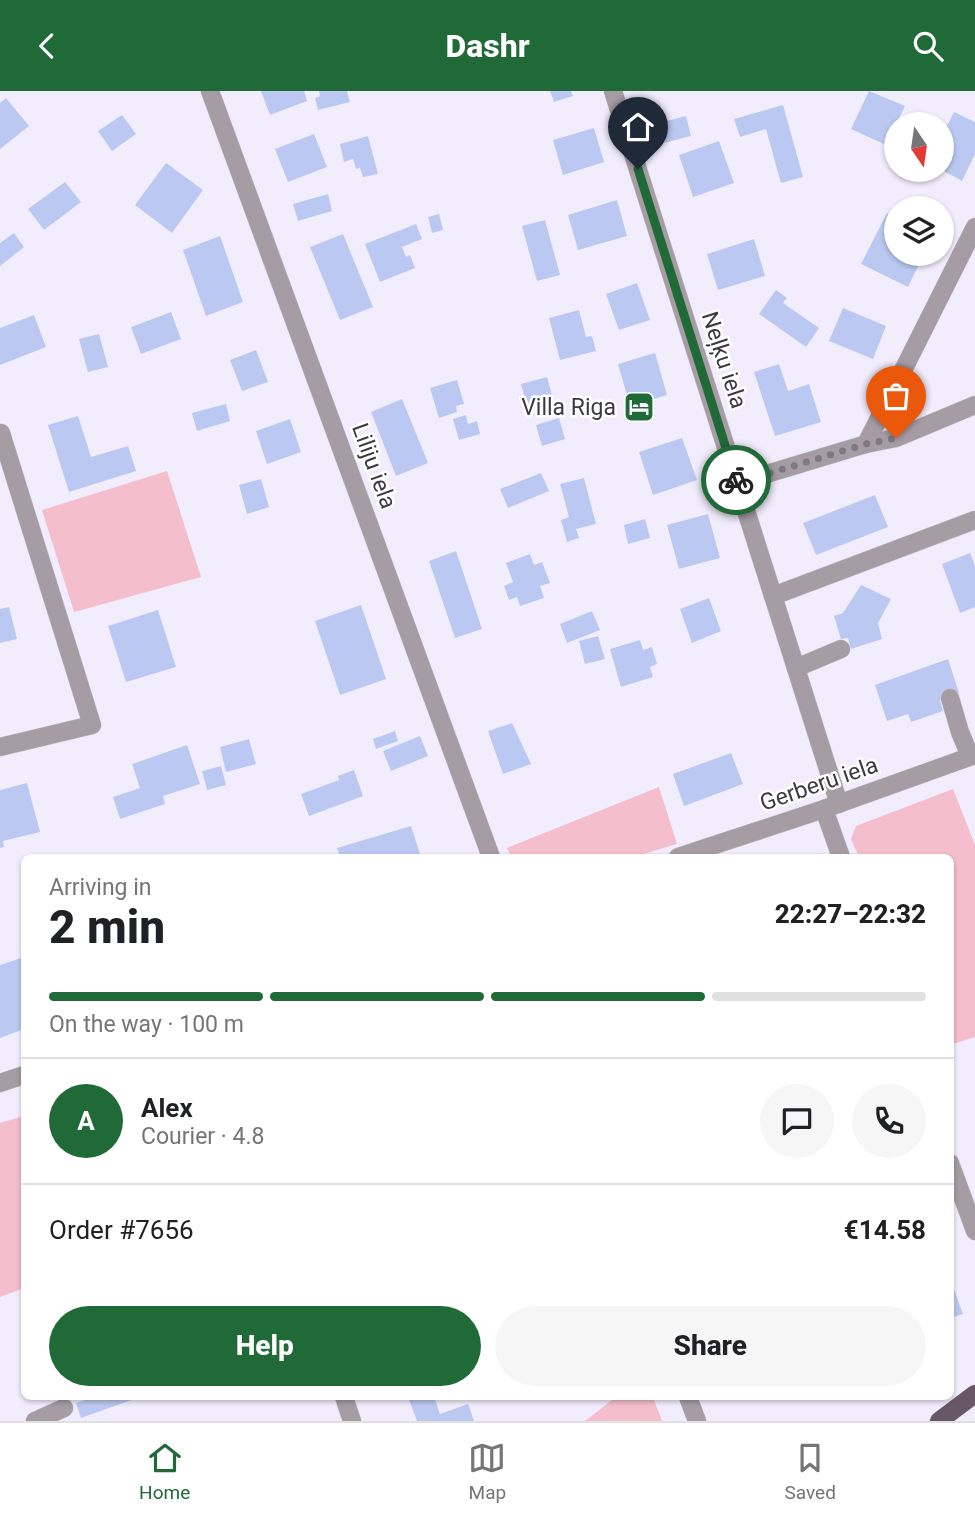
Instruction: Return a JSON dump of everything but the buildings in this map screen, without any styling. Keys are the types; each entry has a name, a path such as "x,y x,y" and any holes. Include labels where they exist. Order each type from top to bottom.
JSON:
{"main road":[{"path":"939,1421 975,1394"}],"street":[{"name":"Liliju iela","path":"210,91 490,854"},
{"name":"Neļķu iela","path":"613,91 796,668 840,854"},
{"path":"866,444 975,227"},
{"path":"737,483 866,444 896,438 975,405"},
{"path":"0,747 92,725 1,433"},
{"path":"773,596 975,520"},
{"path":"796,668 841,649"},
{"path":"950,698 960,732 973,756"},
{"name":"Gerberu iela","path":"687,854 973,756"},
{"path":"0,1083 21,1076"},
{"path":"954,1174 975,1231"},
{"path":"345,1400 352,1421"},
{"path":"689,1400 697,1421"},
{"path":"35,1421 64,1408"}],"shaded area":[{"path":"167,471 201,577 74,612 42,510"},
{"path":"659,787 677,844 644,854 510,854 507,848"},
{"path":"953,789 975,845 975,1037 954,1044 954,854 858,854 851,839 856,826"},
{"path":"21,1117 21,1289 0,1297 0,1123"},
{"path":"612,1400 654,1400 662,1421 585,1421"}],"way so far":[{"path":"736,480 737,483 866,444 896,438"}],"place":[{"name":"Villa Riga","path":"639,407"}],"route":[{"path":"638,169 736,480"}]}
